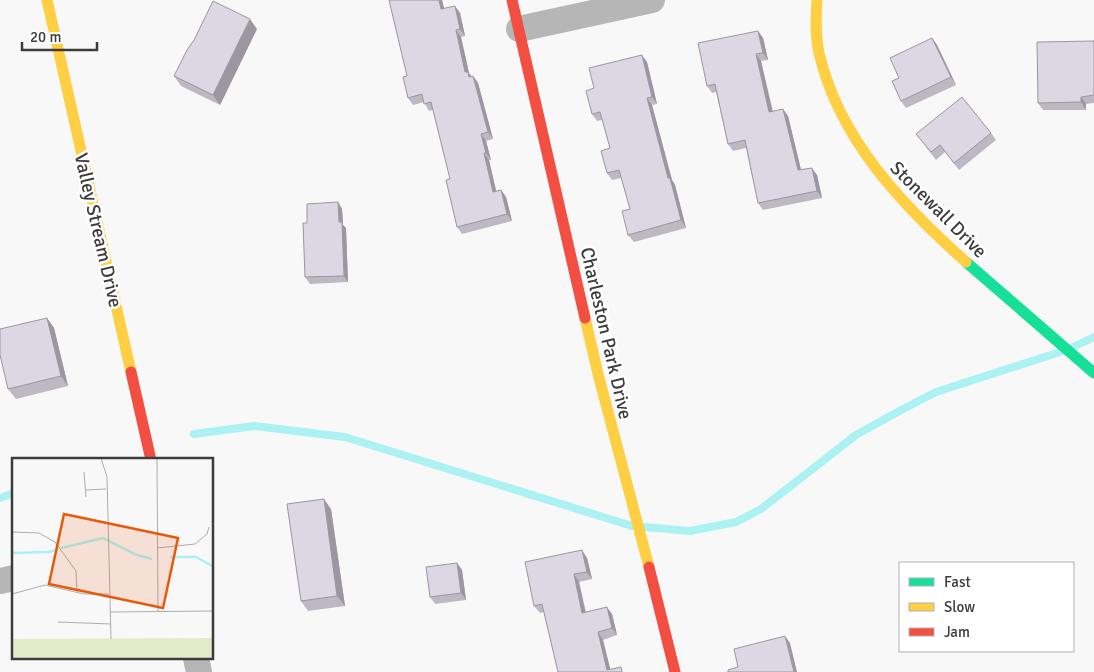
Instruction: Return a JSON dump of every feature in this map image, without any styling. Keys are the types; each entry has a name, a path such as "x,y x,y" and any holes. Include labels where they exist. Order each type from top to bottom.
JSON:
{"street":[{"name":"Valley Stream Drive","path":"47,0 151,458"},
{"name":"Charleston Park Drive","path":"512,0 598,374 675,672"},
{"path":"519,29 652,0"},
{"name":"Stonewall Drive","path":"817,0 816,19 819,52 828,84 847,126 874,169 911,211 1090,369"}],"building":[{"path":"389,0 439,0 441,9 455,6 460,29 456,30 465,72 468,72 469,77 473,76 488,132 481,134 493,192 501,190 507,214 457,227 446,180 450,179 431,102 424,104 422,94 408,98 403,77 407,76"},
{"path":"213,1 250,19 213,95 174,76"},
{"path":"758,31 763,53 756,54 769,112 783,109 798,170 812,168 817,191 758,203 745,140 728,144 715,84 707,86 698,43"},
{"path":"932,38 951,77 901,101 892,81 899,78 890,58"},
{"path":"1094,41 1094,95 1081,97 1081,102 1038,103 1037,42"},
{"path":"642,55 652,97 647,98 681,220 628,235 622,211 630,209 619,170 607,173 601,151 610,148 600,112 592,114 586,91 594,88 589,68"},
{"path":"962,97 991,133 954,163 940,145 931,152 916,134"},
{"path":"338,202 339,222 342,222 344,276 305,277 303,223 307,223 307,204"},
{"path":"47,318 61,376 8,389 0,355 0,329"},
{"path":"324,499 337,596 301,601 287,504"},
{"path":"582,550 587,572 574,574 582,613 607,607 612,628 598,632 607,670 621,667 622,672 558,672 542,604 534,606 525,562"},
{"path":"457,563 461,593 430,597 426,567"},
{"path":"785,636 794,672 728,672 728,670 738,667 734,649"}],"waterway":[{"path":"1071,348 1094,337"},
{"path":"644,527 690,531 736,522 761,509 856,435 903,409 936,392 1060,352"},
{"path":"194,434 254,426 345,437 632,526"},
{"path":"0,498 12,494"}],"traffic: fast":[{"path":"966,262 1094,373"}],"traffic: slow":[{"path":"47,0 131,372"},
{"path":"817,0 816,33 819,53 828,84 841,114 857,142 897,193 966,262"},
{"path":"585,318 649,567"}],"traffic: jam":[{"path":"512,0 585,318"},
{"path":"131,372 151,458"},
{"path":"649,567 675,672"}]}
